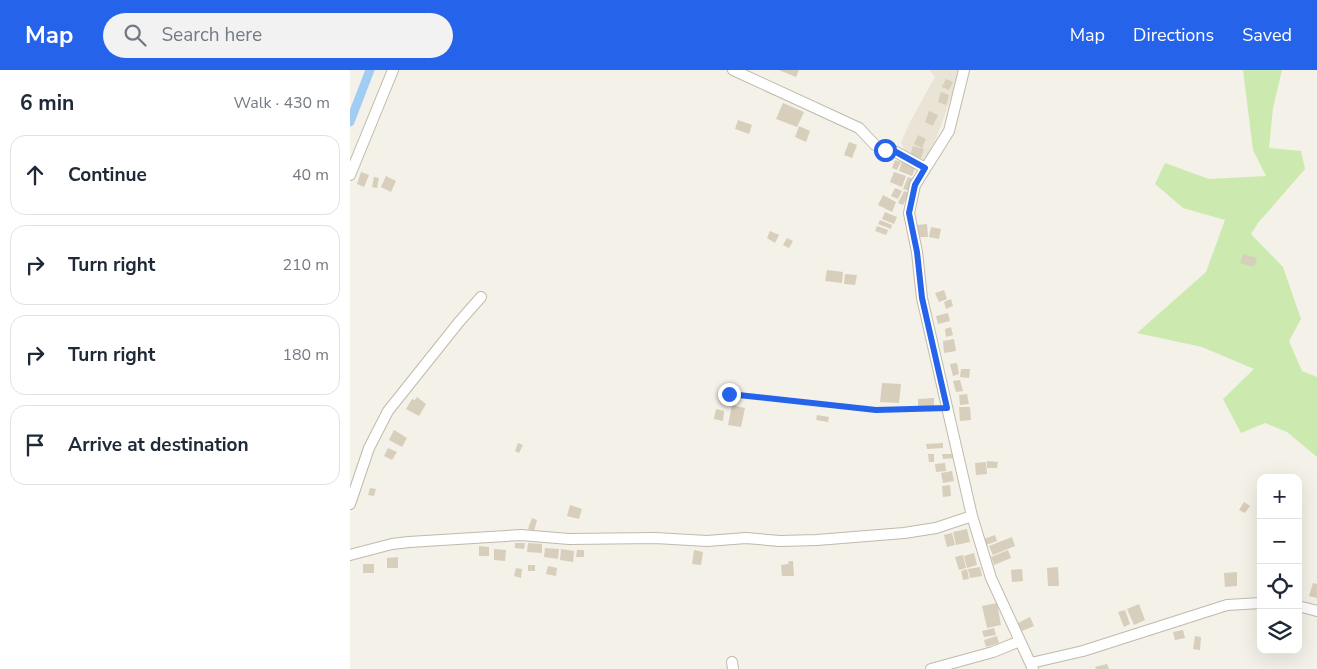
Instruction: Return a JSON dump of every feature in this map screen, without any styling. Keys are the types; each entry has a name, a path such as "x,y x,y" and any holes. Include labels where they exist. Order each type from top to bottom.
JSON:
{"street":[{"path":"350,175 393,70"},
{"path":"733,70 859,128 874,145 896,152 925,168"},
{"path":"964,70 949,131 915,185 909,213 917,252 922,298 972,516 991,578 1032,666 1227,605 1257,602"},
{"path":"350,504 369,448 388,411 458,322 481,297"},
{"path":"350,555 392,544 409,542 521,535 579,539 655,538 707,540 746,538 780,541 817,540 904,533 936,528 972,516"},
{"path":"1302,607 1317,610"},
{"path":"931,669 993,652 1020,641"}],"path":[{"path":"729,394 876,410 947,408"}],"shaded area":[{"path":"929,70 961,70 936,139 925,161 922,162 907,155 901,143 910,122 935,77"}],"green space":[{"path":"1243,70 1282,70 1273,108 1269,148 1301,151 1305,169 1258,223 1251,234 1283,267 1301,319 1289,341 1302,371 1317,377 1317,457 1287,432 1265,423 1241,433 1223,399 1254,369 1202,347 1137,333 1206,272 1225,220 1183,208 1155,184 1165,163 1209,179 1266,176 1253,150"}],"building":[{"path":"779,70 799,70 796,77"},
{"path":"946,79 953,82 949,90 942,87"},
{"path":"941,92 949,95 946,105 938,102"},
{"path":"783,103 804,112 797,127 776,119"},
{"path":"929,111 938,115 933,126 925,122"},
{"path":"738,120 752,125 749,134 735,129"},
{"path":"799,126 810,131 806,142 795,137"},
{"path":"918,135 926,139 922,148 914,144"},
{"path":"849,142 857,145 852,158 844,155"},
{"path":"913,146 924,149 921,158 910,155"},
{"path":"895,160 901,162 897,170 892,168"},
{"path":"902,161 916,166 912,176 899,171"},
{"path":"361,172 369,175 364,187 357,184"},
{"path":"894,172 906,176 902,187 890,182"},
{"path":"386,176 396,181 391,192 381,187"},
{"path":"374,177 379,178 377,188 372,187"},
{"path":"908,177 914,179 909,191 903,189"},
{"path":"895,188 902,191 898,199 891,196"},
{"path":"904,191 909,193 903,205 898,203"},
{"path":"883,195 896,202 892,212 878,205"},
{"path":"885,212 897,217 894,224 882,219"},
{"path":"880,220 892,225 891,229 878,224"},
{"path":"927,224 928,237 918,237 917,225"},
{"path":"877,226 888,230 886,235 875,231"},
{"path":"931,227 941,229 939,239 929,237"},
{"path":"770,231 779,235 775,243 767,238"},
{"path":"787,238 793,241 789,248 783,245"},
{"path":"1243,254 1257,258 1254,267 1240,263"},
{"path":"827,270 843,272 842,283 825,281"},
{"path":"845,274 857,275 855,285 844,284"},
{"path":"944,290 947,299 939,302 935,293"},
{"path":"951,299 953,306 946,309 944,302"},
{"path":"948,313 950,321 938,324 936,316"},
{"path":"951,327 953,335 946,337 945,329"},
{"path":"954,339 956,351 944,353 943,341"},
{"path":"957,363 959,374 953,376 950,364"},
{"path":"961,369 970,369 969,378 960,377"},
{"path":"960,380 963,391 956,392 953,381"},
{"path":"882,383 901,384 899,403 880,402"},
{"path":"967,394 969,404 960,405 959,395"},
{"path":"417,397 426,404 419,416 406,409 412,399 415,400"},
{"path":"934,398 934,406 918,407 918,399"},
{"path":"732,405 745,408 741,427 728,425"},
{"path":"959,407 970,407 971,420 960,421"},
{"path":"716,409 724,411 723,421 714,419"},
{"path":"817,415 829,417 828,422 816,420"},
{"path":"394,430 407,438 402,447 389,440"},
{"path":"518,443 523,445 519,453 515,451"},
{"path":"943,443 943,448 927,449 926,444"},
{"path":"388,448 397,452 392,460 384,456"},
{"path":"928,454 934,454 934,462 929,462"},
{"path":"942,454 954,454 955,458 943,459"},
{"path":"987,461 998,462 997,468 987,468"},
{"path":"986,462 987,474 976,475 975,463"},
{"path":"945,463 946,471 936,472 935,464"},
{"path":"952,471 954,481 943,483 941,473"},
{"path":"950,485 951,496 943,497 942,486"},
{"path":"370,488 376,489 374,496 368,495"},
{"path":"1244,502 1250,506 1245,513 1239,510"},
{"path":"570,505 582,509 579,519 567,516"},
{"path":"532,518 537,520 534,531 528,529"},
{"path":"967,529 970,542 956,545 953,532"},
{"path":"952,533 955,545 947,547 944,535"},
{"path":"995,535 997,541 986,545 984,539"},
{"path":"1012,537 1015,546 993,555 989,546"},
{"path":"515,543 525,543 524,549 515,548"},
{"path":"528,543 542,544 542,553 527,552"},
{"path":"479,546 489,547 489,556 479,556"},
{"path":"545,548 559,549 558,559 544,557"},
{"path":"494,549 506,550 505,561 494,560"},
{"path":"561,549 574,551 573,562 560,560"},
{"path":"577,550 584,550 584,557 576,557"},
{"path":"694,550 703,552 701,565 692,564"},
{"path":"1008,550 1011,558 994,565 991,557"},
{"path":"974,553 977,565 967,568 964,556"},
{"path":"963,555 966,568 959,570 955,557"},
{"path":"398,557 398,568 387,568 387,558"},
{"path":"789,561 793,561 794,576 782,576 781,565 788,564"},
{"path":"363,564 374,564 374,573 363,573"},
{"path":"528,565 535,565 535,571 528,571"},
{"path":"548,566 557,568 556,576 546,574"},
{"path":"980,567 982,576 970,578 968,569"},
{"path":"1058,567 1059,586 1048,586 1047,568"},
{"path":"516,568 522,569 521,578 514,576"},
{"path":"967,569 969,579 963,580 961,571"},
{"path":"1022,569 1023,581 1012,582 1011,570"},
{"path":"1237,572 1237,586 1225,587 1224,573"},
{"path":"1313,583 1317,584 1317,598 1309,596"},
{"path":"997,603 1001,625 987,628 982,606"},
{"path":"1139,604 1145,620 1134,625 1127,609"},
{"path":"1125,610 1130,624 1124,627 1118,612"},
{"path":"1030,617 1034,626 1022,631 1018,623"},
{"path":"994,628 996,635 984,637 982,631"},
{"path":"1183,630 1185,638 1175,640 1173,632"},
{"path":"997,636 999,643 986,647 984,640"},
{"path":"1195,636 1201,637 1200,650 1193,649"},
{"path":"1107,664 1109,669 1096,669 1095,667"}],"waterway":[{"path":"350,122 370,70"}],"route":[{"path":"729,394 876,410 947,408 922,298 917,252 909,213 915,185 925,168 896,152 885,150"}]}
